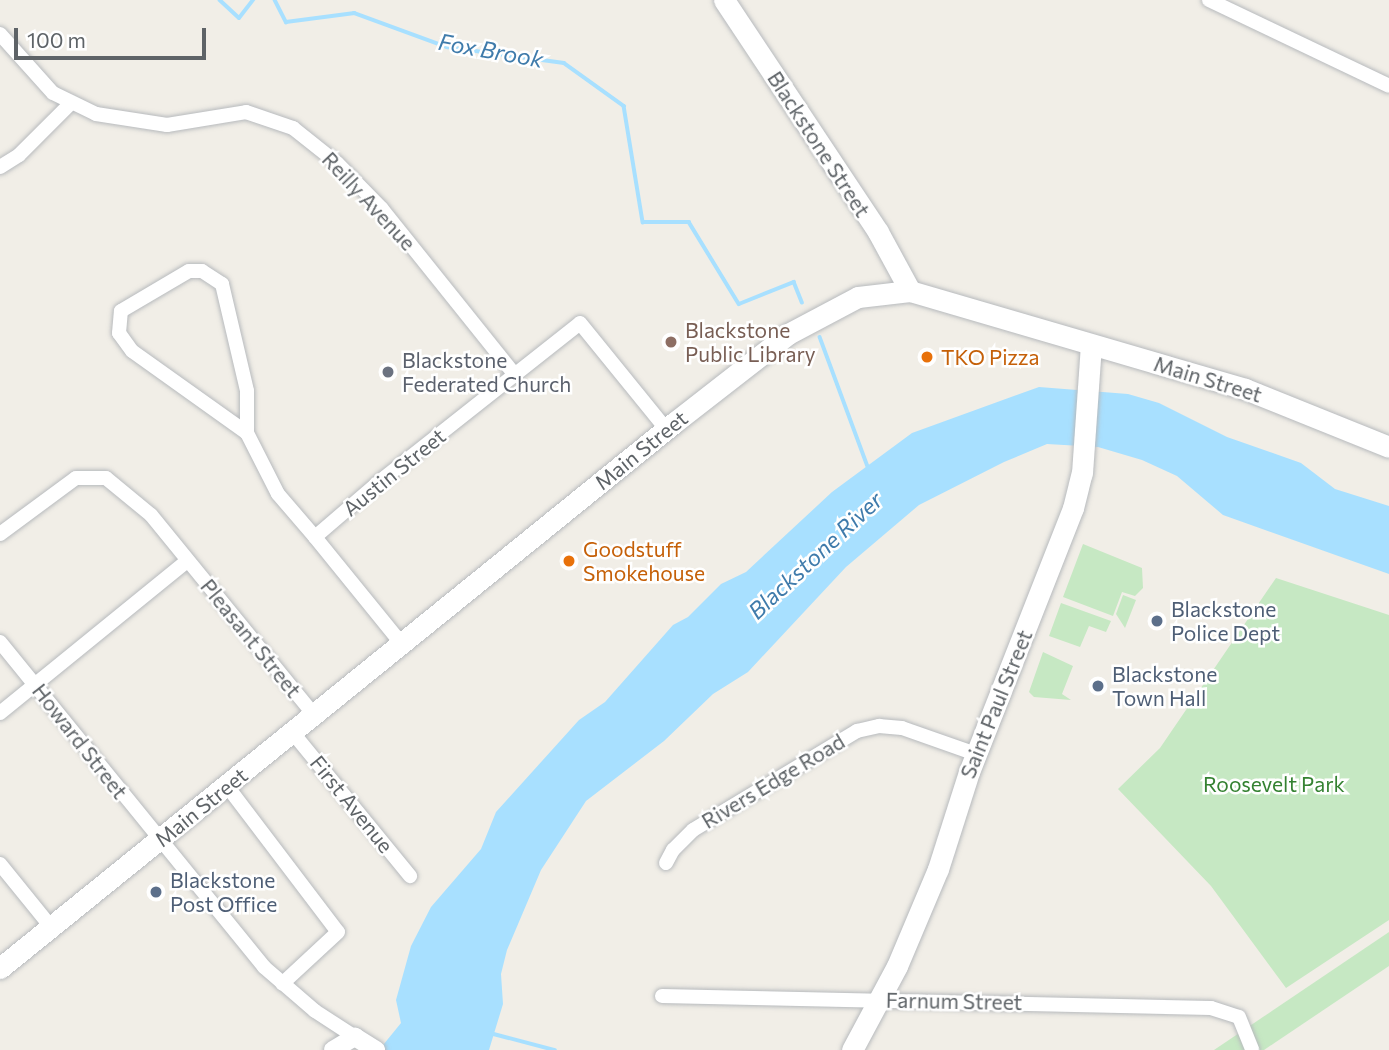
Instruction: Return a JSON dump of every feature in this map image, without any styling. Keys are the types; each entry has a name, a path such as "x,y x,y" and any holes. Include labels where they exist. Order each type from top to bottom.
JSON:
{"main road":[{"name":"Blackstone Street","path":"724,0 878,232 910,291"},
{"name":"Main Street","path":"0,968 666,429 820,314 858,297 910,291 1256,392 1389,447"},
{"name":"Saint Paul Street","path":"852,1050 879,1000 938,869 975,754 1057,550 1082,473 1091,345"}],"street":[{"path":"1209,0 1389,86"},
{"name":"Reilly Avenue","path":"0,34 33,74 70,104 144,124 167,125 246,112 293,128 337,163 382,209 514,374"},
{"path":"0,167 33,142 70,104"},
{"path":"247,433 132,351 119,333 121,311 189,271 202,271 222,284 247,391 247,433 278,494 401,643"},
{"name":"Austin Street","path":"315,537 580,323 666,429"},
{"path":"0,534 62,487 92,475 106,478 135,499 187,561 0,713"},
{"name":"Pleasant Street","path":"187,561 314,715"},
{"name":"Howard Street","path":"0,642 158,841 282,984 366,1044"},
{"name":"Rivers Edge Road","path":"666,863 673,849 693,830 858,731 879,726 902,728 975,754"},
{"name":"First Avenue","path":"293,733 410,876"},
{"path":"227,786 334,923 338,932 282,984"},
{"path":"0,864 51,927"},
{"name":"Farnum Street","path":"662,996 1175,1005 1211,1008 1243,1020 1252,1050"},
{"path":"333,1050 366,1044"}],"green space":[{"path":"1083,544 1142,568 1143,588 1135,596 1122,592 1113,616 1063,597"},
{"name":"Roosevelt Park","path":"1276,578 1389,615 1389,920 1286,988 1211,886 1118,789 1160,748"},
{"path":"1123,595 1136,600 1125,628 1116,614"},
{"path":"1061,603 1111,621 1106,632 1089,626 1080,647 1049,636"},
{"path":"1043,652 1073,666 1062,694 1071,700 1034,697 1029,692"},
{"path":"1389,932 1389,966 1264,1050 1214,1050"}],"water":[{"name":"Blackstone River","path":"1039,387 1128,394 1159,403 1227,437 1301,463 1335,489 1389,506 1389,574 1223,515 1177,476 1142,460 1098,447 1047,444 1004,462 919,505 846,567 748,672 713,694 664,741 586,801 541,870 507,950 501,974 503,1004 489,1050 379,1050 401,1023 396,1000 411,946 431,907 481,849 496,812 579,720 605,702 673,625 688,617 721,584 746,572 832,492 912,433"}],"waterway":[{"name":"Fox Brook","path":"220,0 239,18 253,0"},
{"name":"Fox Brook","path":"275,0 286,22 354,13 447,47 564,63 624,106 643,222 689,222 739,304 794,282 802,302"},
{"name":"Fox Brook","path":"820,337 868,467"},
{"path":"490,1033 555,1050"}],"place":[{"name":"Blackstone Public Library","path":"671,342"},
{"name":"TKO Pizza","path":"927,357"},
{"name":"Blackstone Federated Church","path":"388,372"},
{"name":"Goodstuff Smokehouse","path":"569,561"},
{"name":"Blackstone Police Dept","path":"1157,621"},
{"name":"Blackstone Town Hall","path":"1098,686"},
{"name":"Blackstone Post Office","path":"156,892"}]}
